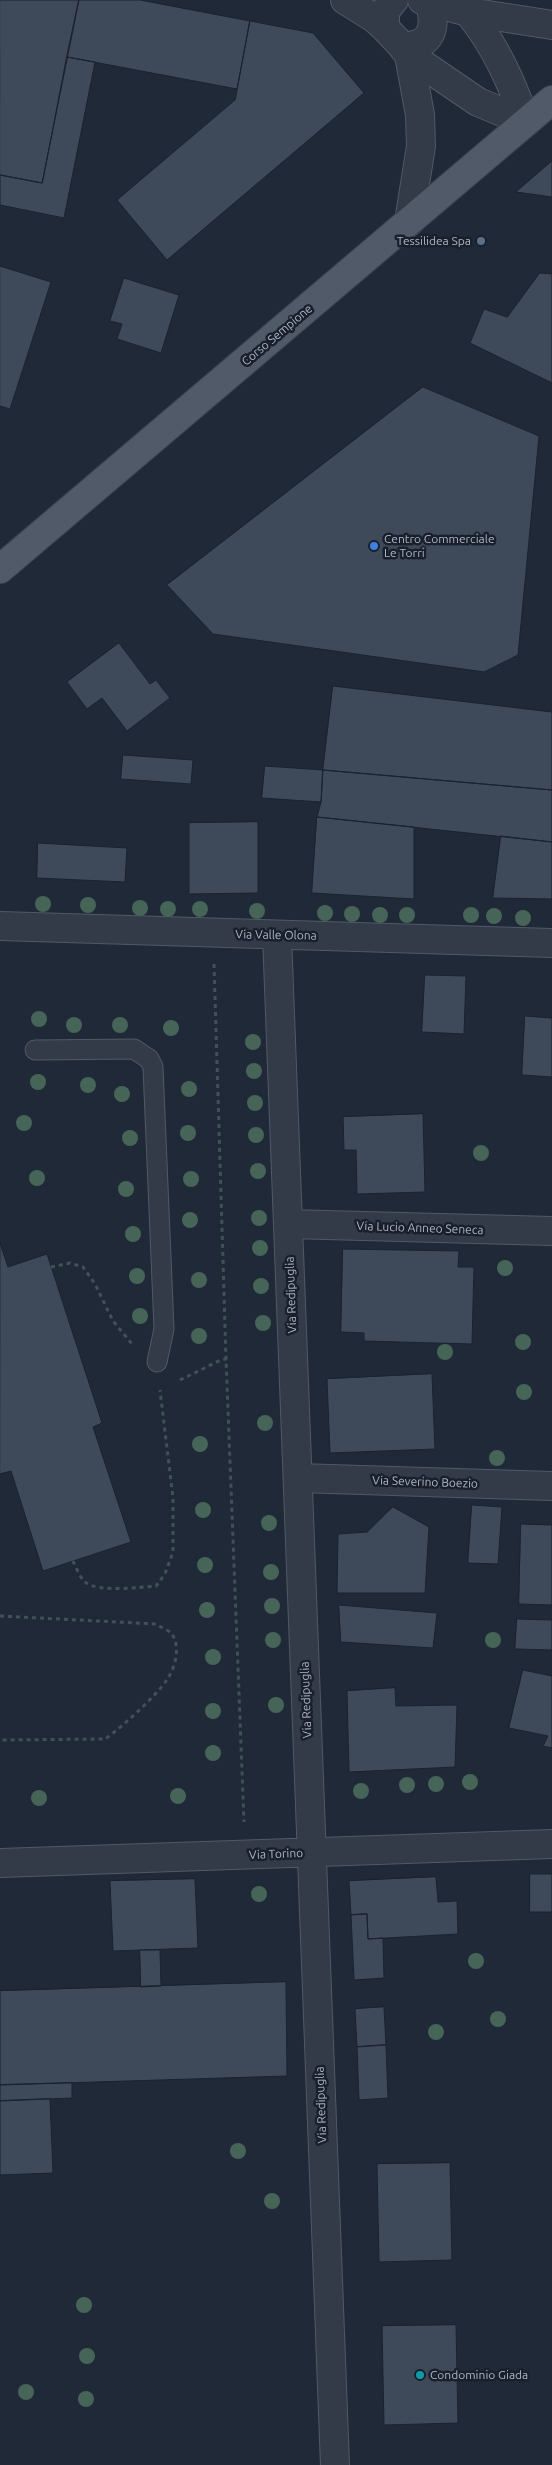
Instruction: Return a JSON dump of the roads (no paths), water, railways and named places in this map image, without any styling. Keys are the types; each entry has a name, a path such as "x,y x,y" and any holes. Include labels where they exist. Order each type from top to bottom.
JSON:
{"main road":[{"name":"Corso Sempione","path":"0,569 552,100"}],"street":[{"path":"345,0 374,18 399,43 478,102 526,122"},
{"path":"394,0 386,11 399,43 419,105 421,146 409,222"},
{"path":"399,43 417,44 430,35 434,19 426,1"},
{"path":"426,1 468,12 552,25"},
{"path":"468,12 484,32 508,75 526,122"},
{"name":"Via Valle Olona","path":"0,926 552,943"},
{"name":"Via Redipuglia","path":"277,935 335,2465"},
{"name":"Via Lucio Anneo Seneca","path":"288,1224 552,1232"},
{"name":"Via Severino Boezio","path":"298,1478 552,1486"},
{"name":"Via Torino","path":"0,1863 552,1844"}],"lane":[{"path":"35,1050 134,1049 149,1059 153,1067 164,1329 157,1362"}],"place":[{"name":"Tessilidea Spa","path":"481,241"},
{"name":"Centro Commerciale Le Torri","path":"374,546"},
{"name":"Condominio Giada","path":"420,2375"}]}
